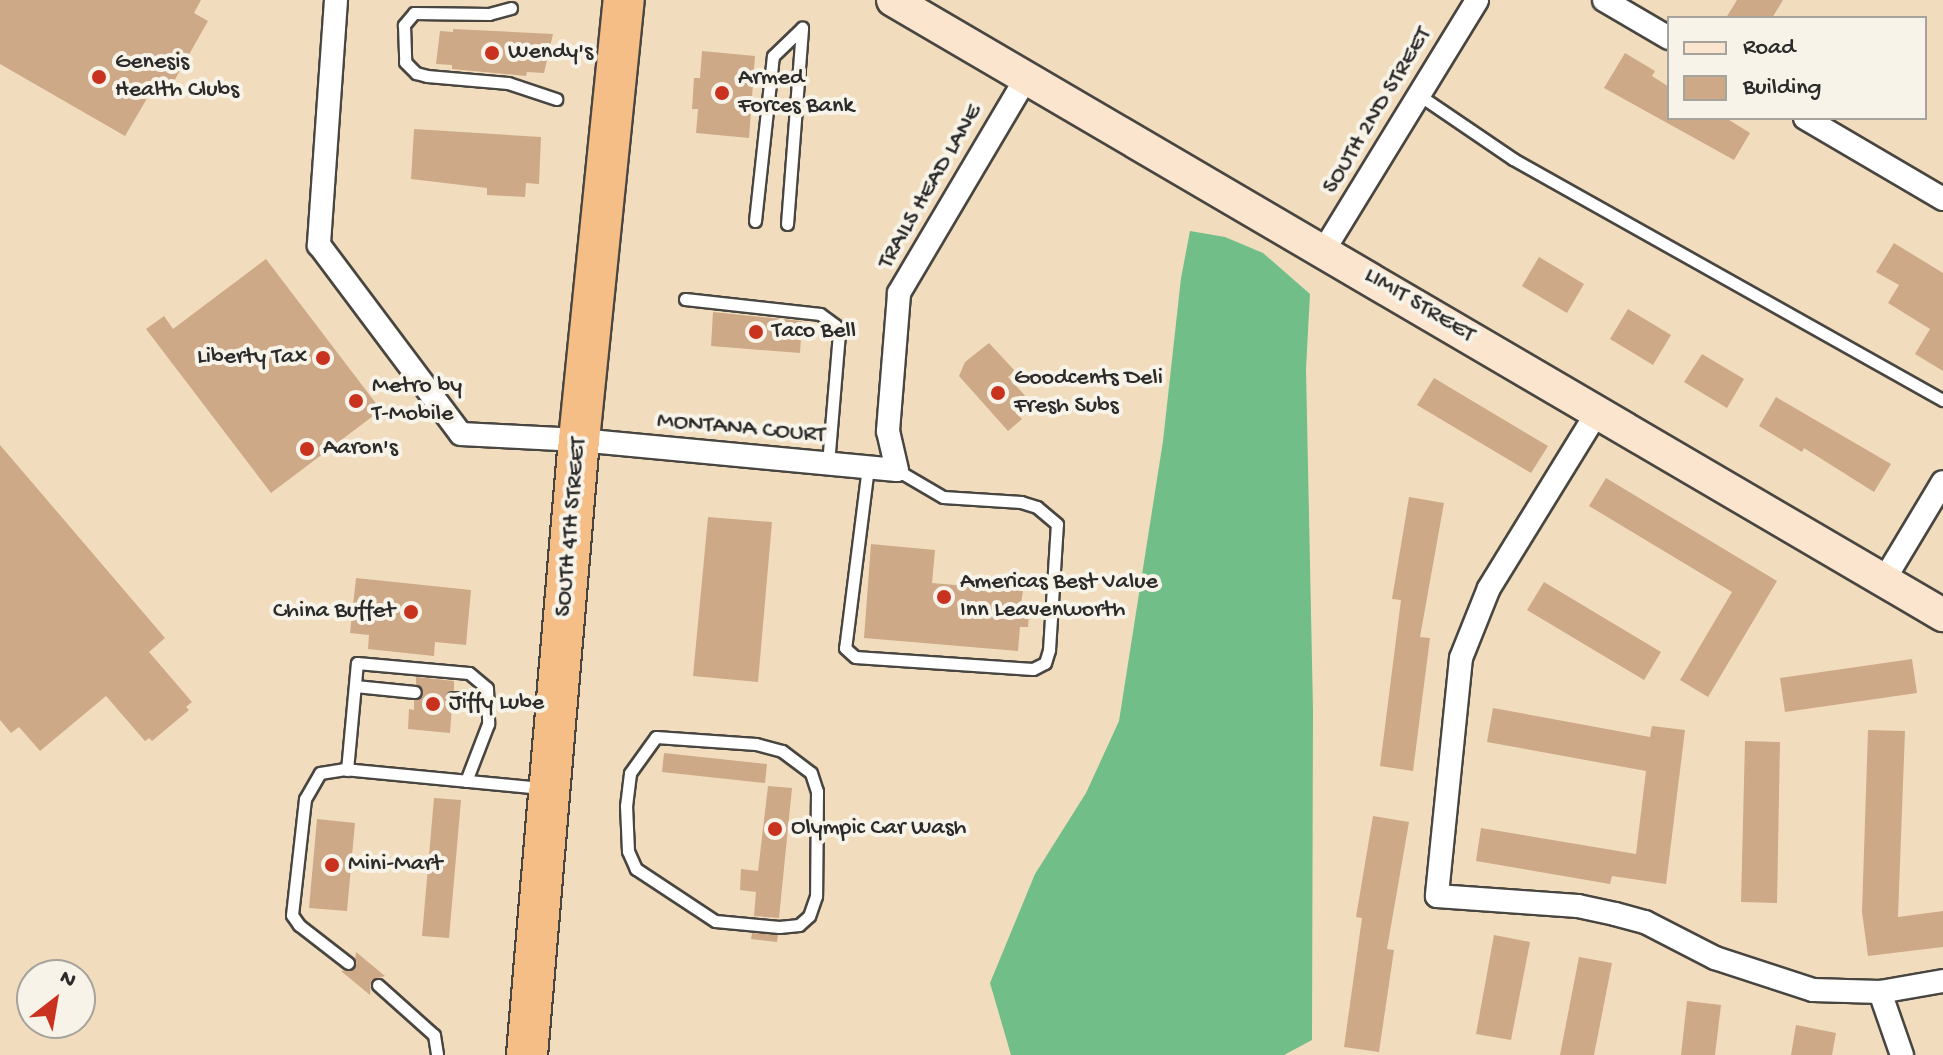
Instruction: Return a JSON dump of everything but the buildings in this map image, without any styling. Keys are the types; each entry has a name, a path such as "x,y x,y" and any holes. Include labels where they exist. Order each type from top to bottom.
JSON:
{"highway":[{"name":"SOUTH 4TH STREET","path":"527,1055 579,440 624,0"}],"street":[{"name":"MONTANA COURT","path":"336,0 319,245 461,434 579,440 897,470"},
{"name":"LIMIT STREET","path":"893,0 1943,615"},
{"name":"SOUTH 2ND STREET","path":"1324,250 1477,0"},
{"path":"1604,0 1667,37"},
{"name":"TRAILS HEAD LANE","path":"897,470 888,431 899,293 1026,78"},
{"path":"1808,120 1943,199"},
{"path":"1598,411 1489,588 1461,658 1437,896 1578,906 1615,914 1645,922 1715,958 1813,990 1880,992 1943,981"},
{"path":"1884,580 1943,482"},
{"path":"1880,992 1902,1055"}],"lane":[{"path":"511,8 489,14 414,13 404,25 405,62 416,73 427,76 508,83 556,99"},
{"path":"755,221 773,56 802,28 787,224"},
{"path":"1419,95 1513,159 1943,400"},
{"path":"685,299 820,314 835,325 839,333 828,464"},
{"path":"868,467 845,648 855,657 1033,669 1045,663 1049,650 1057,524 1037,507 1021,502 943,497 897,470"},
{"path":"347,770 357,663 469,673 487,688 488,724 466,781"},
{"path":"355,686 415,692"},
{"path":"453,698 488,702"},
{"path":"656,737 756,744 782,751 811,773 817,791 816,896 809,916 799,925 779,927 715,921 691,908 636,869 628,851 626,806 630,773 656,737"},
{"path":"348,963 299,925 292,915 305,799 320,773 347,770 550,789"},
{"path":"378,985 434,1035 437,1055"}],"green space":[{"path":"1190,231 1225,237 1263,253 1310,294 1306,369 1313,710 1312,1040 1284,1055 1011,1055 990,983 1035,874 1086,793 1119,721 1163,441 1181,278"}],"place":[{"name":"Wendy's","path":"492,53"},
{"name":"Genesis Health Clubs","path":"99,77"},
{"name":"Armed Forces Bank","path":"722,93"},
{"name":"Taco Bell","path":"756,332"},
{"name":"Liberty Tax","path":"323,358"},
{"name":"Goodcents Deli Fresh Subs","path":"998,393"},
{"name":"Metro by T-Mobile","path":"356,401"},
{"name":"Aaron's","path":"307,449"},
{"name":"Americas Best Value Inn Leavenworth","path":"944,597"},
{"name":"China Buffet","path":"411,612"},
{"name":"Jiffy Lube","path":"433,704"},
{"name":"Olympic Car Wash","path":"775,829"},
{"name":"Mini-Mart","path":"332,865"}]}
